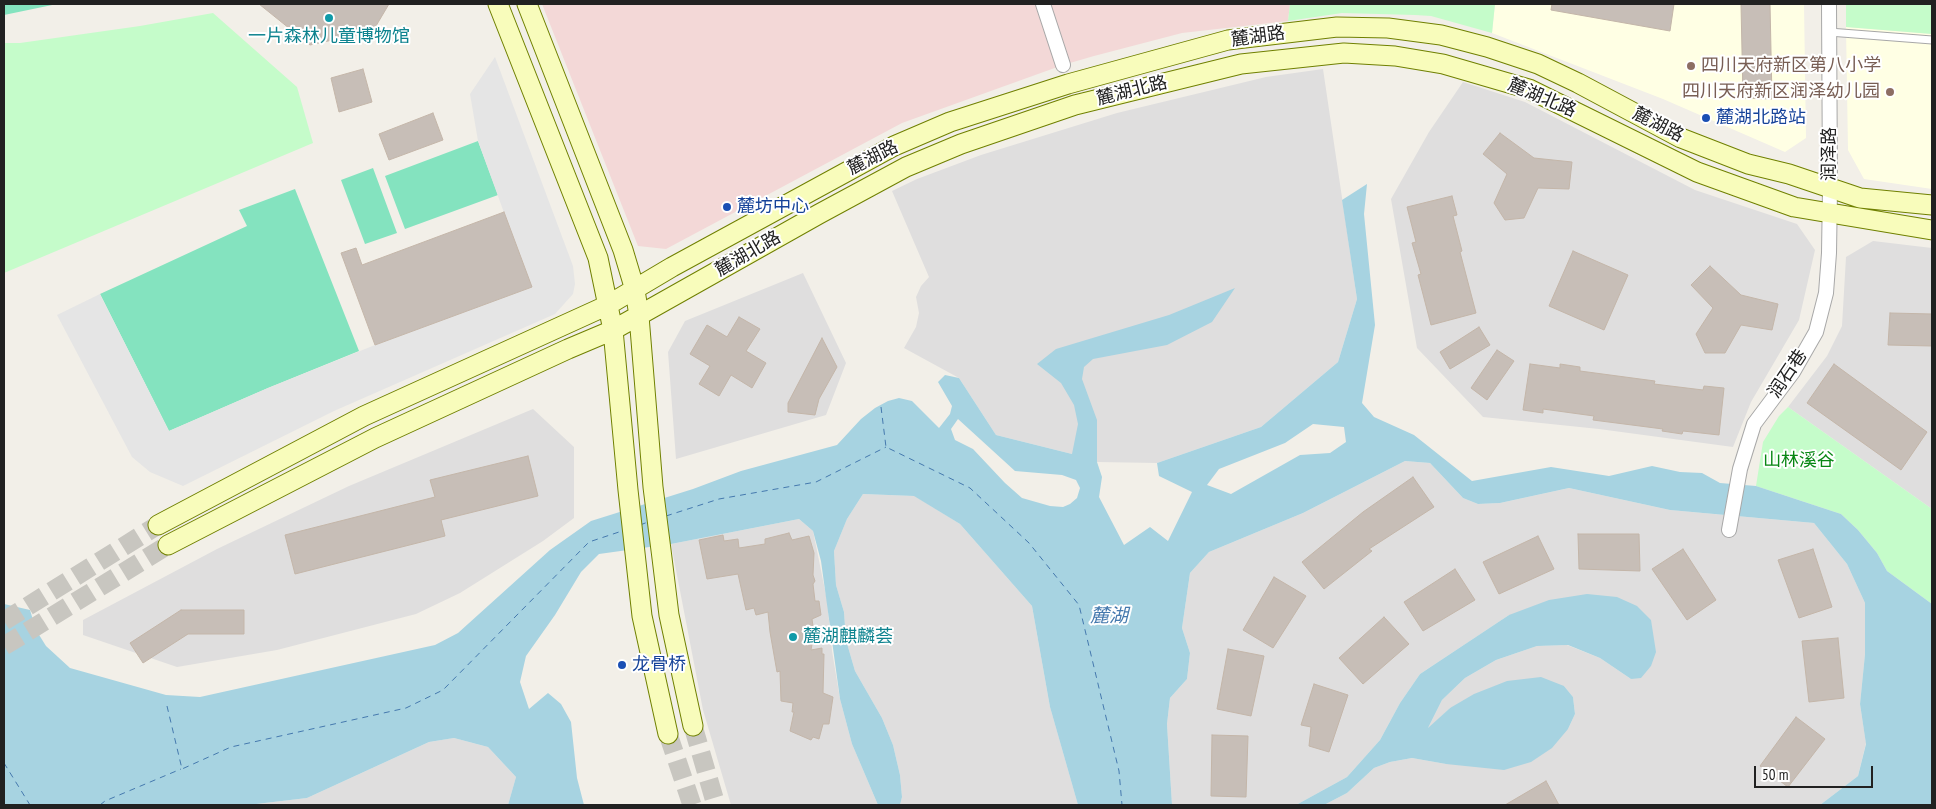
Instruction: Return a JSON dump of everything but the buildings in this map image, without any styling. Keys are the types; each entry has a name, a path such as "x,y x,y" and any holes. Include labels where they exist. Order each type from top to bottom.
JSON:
{"street":[{"path":"498,4 598,258 613,330 642,616 668,734"},
{"path":"527,4 623,250 635,290 639,316 653,487 669,615 693,726"},
{"path":"1044,4 1063,65"},
{"name":"润泽路","path":"1828,4 1829,214"},
{"name":"麓湖路","path":"158,525 364,416 608,305 672,267 894,146 950,122 1087,78 1228,40 1338,27 1388,28 1440,35 1487,47 1538,64 1681,138 1748,164 1789,174 1860,198 1932,205"},
{"name":"麓湖北路","path":"168,545 375,438 613,330 906,167 961,144 1054,112 1240,64 1344,53 1395,56 1443,64 1529,89 1697,172 1794,208 1932,230"},
{"path":"1087,78 1094,101"},
{"path":"1047,91 1054,112"},
{"name":"润石巷","path":"1729,530 1740,469 1754,424 1793,372 1816,332 1826,293 1829,254 1829,214"}],"lane":[{"path":"1829,32 1932,40"}],"shaded area":[{"name":"麓坊中心","path":"542,4 1290,4 1288,21 1182,33 1094,56 1063,65 902,123 666,249 638,246"},
{"name":"四川天府新区第八小学","path":"1495,4 1804,4 1806,138 1785,152 1663,99 1492,33"},
{"name":"四川天府新区润泽幼儿园","path":"1846,27 1932,34 1932,189 1864,179 1848,150"},
{"path":"495,57 573,266 575,284 573,294 555,314 334,411 183,486 150,472 132,457 57,315 100,294 169,431 268,388 375,345 531,287 478,141 470,94"},
{"path":"1323,69 1357,299 1338,362 1261,427 1157,463 1097,462 996,435 959,378 904,348 916,327 919,313 916,297 921,286 929,277 892,191 917,179 981,155 1117,113 1266,77"},
{"path":"1463,82 1525,102 1695,190 1797,224 1815,250 1799,320 1751,402 1733,447 1599,429 1483,417 1417,348 1391,199 1429,132"},
{"path":"1873,241 1932,248 1932,509 1788,407 1827,356 1842,326 1846,257"},
{"path":"803,273 846,363 826,415 676,459 668,352 685,321"},
{"path":"533,409 574,447 574,518 543,541 460,593 416,614 277,650 177,667 83,635 83,620 217,549 349,486"},
{"path":"1405,461 1430,463 1463,498 1478,504 1500,503 1569,488 1670,510 1814,523 1847,564 1865,603 1865,654 1860,704 1866,743 1858,776 1820,805 1324,805 1347,793 1374,768 1390,762 1412,758 1446,764 1568,729 1575,714 1573,697 1564,686 1450,708 1427,730 1442,700 1465,678 1496,660 1537,646 1567,645 1600,658 1631,679 1651,666 1509,615 1420,674 1400,703 1380,740 1347,777 1296,805 1172,805 1167,724 1170,698 1187,679 1190,653 1182,628 1190,573 1209,552 1303,513"},
{"path":"863,494 915,496 960,524 1032,606 1050,707 1078,805 900,805 902,797 900,775 893,745 882,718 855,671 846,640 844,612 836,585 834,551 847,519"},
{"path":"799,519 813,531 827,600 832,651 840,699 852,744 878,805 731,805 703,710 671,544"},
{"path":"454,738 488,747 516,777 508,805 248,805 307,798 429,742"}],"green space":[{"path":"4,4 57,4 4,15"},
{"path":"1290,4 1495,4 1492,33 1431,16 1415,15 1342,13 1288,21"},
{"path":"1846,4 1932,4 1932,34 1846,27"},
{"path":"213,13 297,87 313,143 4,273 4,43 20,43 140,26"},
{"path":"478,141 498,195 405,229 385,176"},
{"path":"373,168 397,233 365,244 341,180"},
{"path":"295,189 359,351 169,431 100,294 247,226 239,210"},
{"name":"山林溪谷","path":"1788,407 1932,509 1932,604 1887,571 1877,553 1858,530 1841,514 1756,486 1763,442 1779,416"}],"water":[{"name":"麓湖","path":"1367,184 1364,214 1375,325 1362,403 1374,417 1414,435 1472,481 1551,467 1609,476 1652,466 1680,472 1702,473 1720,483 1756,486 1841,514 1858,530 1877,553 1887,571 1932,604 1932,805 1820,805 1858,776 1866,744 1860,704 1865,654 1865,603 1847,564 1814,523 1670,510 1569,488 1500,503 1478,504 1463,498 1430,463 1405,461 1303,513 1209,552 1190,573 1182,628 1190,653 1187,679 1170,698 1167,724 1172,805 1078,805 1050,707 1032,606 960,524 914,496 863,494 847,519 834,551 836,585 844,612 846,640 855,671 882,718 893,745 900,775 902,797 900,805 878,805 852,744 840,699 821,561 813,531 799,519 671,544 599,554 581,572 555,615 526,656 520,682 529,709 548,693 561,704 571,722 577,778 584,805 508,805 516,777 488,747 454,738 429,742 307,798 248,805 4,805 4,604 30,610 36,630 46,646 70,668 166,695 200,697 435,645 458,633 550,550 591,521 693,489 741,471 837,445 861,419 875,408 899,398 912,401 939,428 950,414 952,406 938,382 945,375 959,378 996,435 1072,454 1078,424 1074,405 1061,383 1037,364 1056,349 1169,315 1235,288 1212,322 1167,345 1093,359 1084,367 1082,379 1097,420 1097,462 1102,477 1099,497 1124,545 1150,527 1168,541 1192,492 1159,476 1157,463 1261,427 1338,362 1357,299 1342,200","holes":["958,419 1015,471 1062,475 1076,480 1080,488 1077,498 1063,507 1050,506 1022,498 973,449 955,440 951,429","1313,424 1344,427 1346,442 1330,453 1300,455 1231,494 1207,485 1219,469 1285,443"]},
{"path":"1587,594 1617,597 1637,606 1651,620 1656,652 1651,666 1641,678 1631,679 1600,658 1568,645 1537,646 1496,660 1465,678 1442,700 1428,728 1450,708 1474,694 1507,681 1541,677 1564,686 1573,697 1575,714 1568,729 1552,748 1531,762 1504,770 1446,764 1412,758 1390,762 1374,768 1347,793 1324,805 1296,805 1347,777 1380,740 1400,703 1420,674 1509,615 1549,600"}],"ferry route":[{"path":"881,407 886,447 970,488 1029,543 1079,605 1119,771 1122,805"},
{"path":"666,516 719,499 816,482 886,447"},
{"path":"640,525 648,522"},
{"path":"167,706 182,769 231,747 406,708 443,690 589,542 625,530"},
{"path":"4,763 30,805"},
{"path":"100,805 105,801 181,769"}],"tunnel":[{"path":"4,621 158,525"},
{"path":"4,646 168,545"},
{"path":"693,726 716,805"},
{"path":"668,734 692,805"}],"place":[{"name":"一片森林儿童博物馆","path":"329,18"},
{"name":"四川天府新区第八小学","path":"1691,66"},
{"name":"四川天府新区润泽幼儿园","path":"1890,92"},
{"name":"麓湖北路站","path":"1706,118"},
{"name":"麓坊中心","path":"727,207"},
{"name":"麓湖麒麟荟","path":"793,637"},
{"name":"龙骨桥","path":"622,665"}]}
